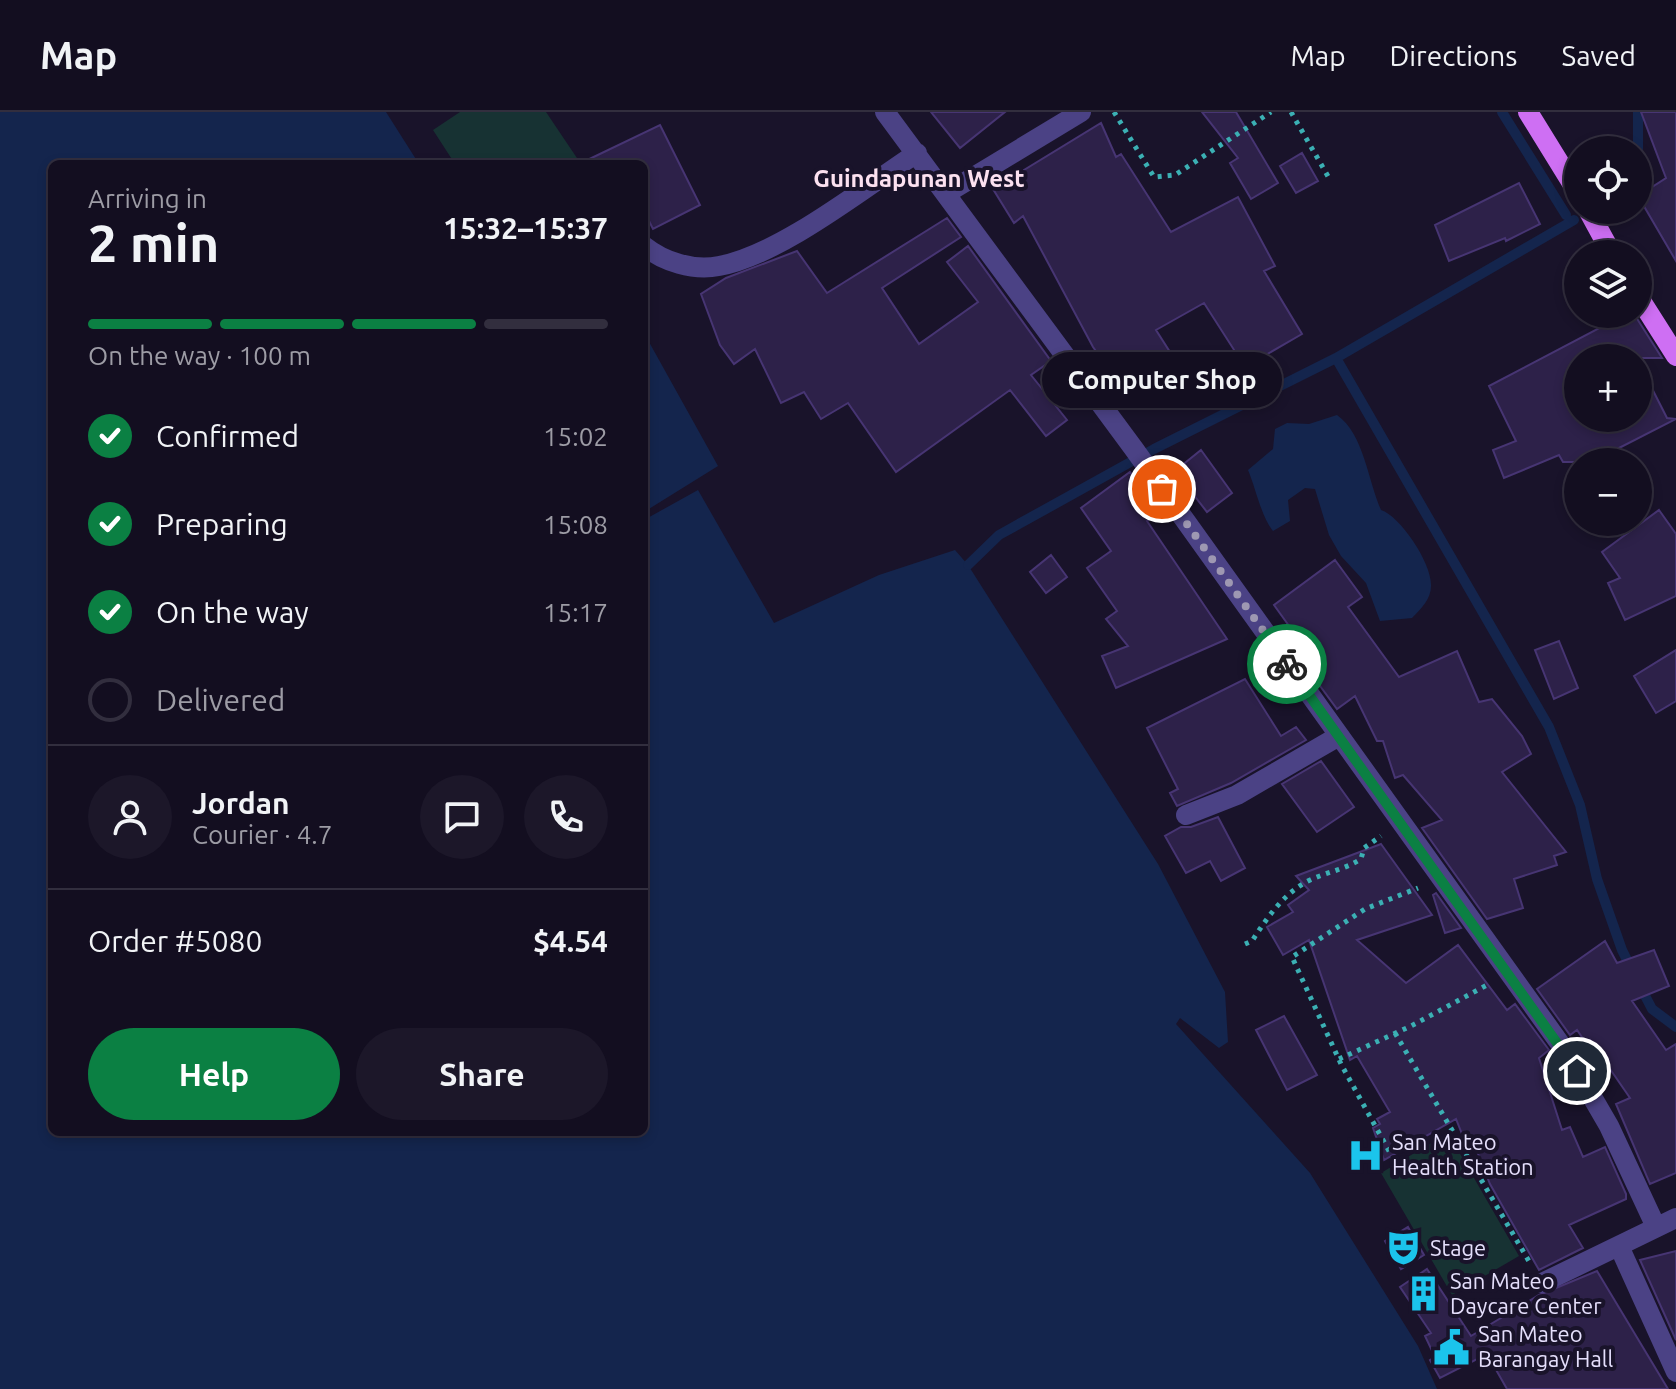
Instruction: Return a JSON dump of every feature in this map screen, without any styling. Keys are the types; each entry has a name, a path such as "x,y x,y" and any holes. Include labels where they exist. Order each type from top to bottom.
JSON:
{"main road":[{"path":"1528,112 1564,170"},
{"path":"1652,318 1676,356"}],"street":[{"path":"885,112 1140,457 1508,972 1588,1089 1656,1227"},
{"path":"947,193 1081,112"},
{"path":"648,249 659,259 718,266 760,251 801,229 917,153"},
{"path":"1186,815 1237,795 1339,736"},
{"path":"1542,1283 1676,1218"},
{"path":"1619,1246 1676,1372"}],"path":[{"path":"1114,112 1154,177 1175,175 1271,112"},
{"path":"1291,112 1329,178"},
{"path":"1245,944 1252,941 1276,905 1308,881 1344,870 1361,859 1364,848 1377,841 1387,827 1392,810"},
{"path":"1394,1160 1339,1059 1292,957 1365,909 1441,878"},
{"path":"1339,1059 1464,1000 1508,972"},
{"path":"1395,1033 1542,1283"}],"green space":[{"path":"460,112 546,112 578,160 452,160 433,130"},
{"path":"1448,1133 1519,1256 1452,1295 1381,1173"}],"water":[{"path":"0,112 386,112 416,160 48,160 48,1136 648,1136 648,518 698,490 774,623 879,575 955,550 968,565 1158,864 1225,992 1228,1042 1219,1048 1180,1018 1176,1024 1310,1173 1418,1346 1437,1389 0,1389"},
{"path":"648,340 718,466 648,510"},
{"path":"1337,415 1346,423 1359,446 1381,510 1397,521 1414,542 1426,565 1431,591 1425,604 1412,618 1380,621 1366,583 1341,556 1329,535 1315,489 1305,488 1288,500 1290,521 1273,531 1262,510 1248,470 1273,449 1275,429 1287,423 1309,424"}],"building":[{"path":"931,112 1005,112 960,148"},
{"path":"1202,112 1236,112 1278,183 1251,199 1230,163 1238,158"},
{"path":"1641,112 1676,112 1676,261 1652,220 1652,187 1666,178"},
{"path":"1101,123 1116,157 1121,154 1171,232 1238,197 1275,266 1264,271 1302,334 1245,367 1204,303 1156,330 1177,363 1127,394 1093,347 1023,216 1014,223 993,189"},
{"path":"660,125 700,205 653,229 648,219 648,160 587,160"},
{"path":"1302,153 1318,181 1296,193 1280,166"},
{"path":"1519,183 1540,224 1506,241 1505,238 1449,261 1435,225"},
{"path":"947,218 961,237 882,288 919,344 978,302 947,262 968,246 1051,361 1031,375 1067,420 1046,436 1010,390 896,472 848,403 821,419 804,392 781,403 755,349 734,364 720,345 701,294 726,278 797,251 827,293"},
{"path":"1599,328 1643,328 1662,358 1652,358 1652,344 1569,344"},
{"path":"1564,347 1564,432 1650,432 1619,448 1564,448 1564,462 1559,455 1504,478 1493,450 1516,441 1489,386"},
{"path":"1652,389 1667,418 1676,419 1652,431"},
{"path":"1201,450 1232,493 1207,512 1175,471"},
{"path":"1130,472 1159,512 1147,521 1227,639 1116,688 1102,656 1128,646 1106,619 1117,611 1087,568 1111,551 1081,508"},
{"path":"1659,510 1676,534 1676,596 1625,620 1608,583 1620,578 1602,552 1624,536 1652,536 1652,515"},
{"path":"1051,555 1067,577 1046,593 1030,572"},
{"path":"1335,560 1362,597 1348,607 1399,677 1457,651 1479,702 1492,699 1522,736 1531,754 1502,772 1566,852 1554,856 1557,865 1514,879 1523,908 1487,919 1422,828 1442,820 1403,775 1395,778 1383,741 1377,741 1355,696 1337,709 1312,675 1320,669 1274,605"},
{"path":"1559,641 1578,688 1554,699 1535,650"},
{"path":"1676,650 1676,701 1656,713 1634,676"},
{"path":"1245,679 1281,736 1296,727 1306,740 1231,783 1177,806 1170,793 1178,789 1147,728"},
{"path":"1321,761 1354,807 1317,832 1282,784"},
{"path":"1218,817 1245,868 1221,881 1210,861 1186,873 1165,836 1181,827 1191,827"},
{"path":"1381,844 1432,915 1357,940 1406,983 1458,945 1507,1010 1515,1004 1549,1050 1539,1058 1562,1130 1570,1127 1583,1157 1605,1147 1626,1194 1626,1199 1569,1225 1583,1248 1539,1270 1490,1184 1471,1136 1464,1139 1456,1119 1384,1160 1373,1128 1380,1124 1377,1119 1390,1112 1357,1056 1350,1060 1309,940 1283,955 1267,927 1293,912 1288,905 1309,890 1296,876"},
{"path":"1436,893 1461,928 1445,933 1433,895"},
{"path":"1605,941 1617,963 1654,950 1669,986 1632,1001 1666,1050 1676,1044 1676,1173 1650,1184 1616,1104 1630,1098 1590,1040 1586,1043 1577,1030 1570,1035 1537,989"},
{"path":"1284,1016 1317,1075 1287,1090 1256,1030"},
{"name":"Stage","path":"1408,1227 1424,1255 1401,1269 1385,1241"},
{"path":"1676,1251 1676,1340 1640,1260"},
{"path":"1427,1269 1471,1336 1539,1295 1597,1271 1668,1389 1507,1389 1487,1354 1440,1378 1430,1360 1435,1357 1425,1336 1431,1333 1400,1287"}],"waterway":[{"path":"1502,112 1564,212"},
{"path":"1638,112 1638,136"},
{"path":"968,565 999,535 1154,449 1336,358 1567,224"},
{"path":"1336,358 1549,727 1580,805 1597,879 1633,972"},
{"path":"1640,986 1652,1009 1676,1027"}],"way so far":[{"path":"1162,489 1287,664"}],"place":[{"name":"Computer Shop","path":"1162,489"},
{"name":"San Mateo Health Station","path":"1366,1155"},
{"name":"Stage","path":"1404,1248"},
{"name":"San Mateo Daycare Center","path":"1424,1294"},
{"name":"San Mateo Barangay Hall","path":"1452,1347"}],"district":[{"name":"Guindapunan West","path":"919,179"}],"route":[{"path":"1287,664 1577,1071"}]}
